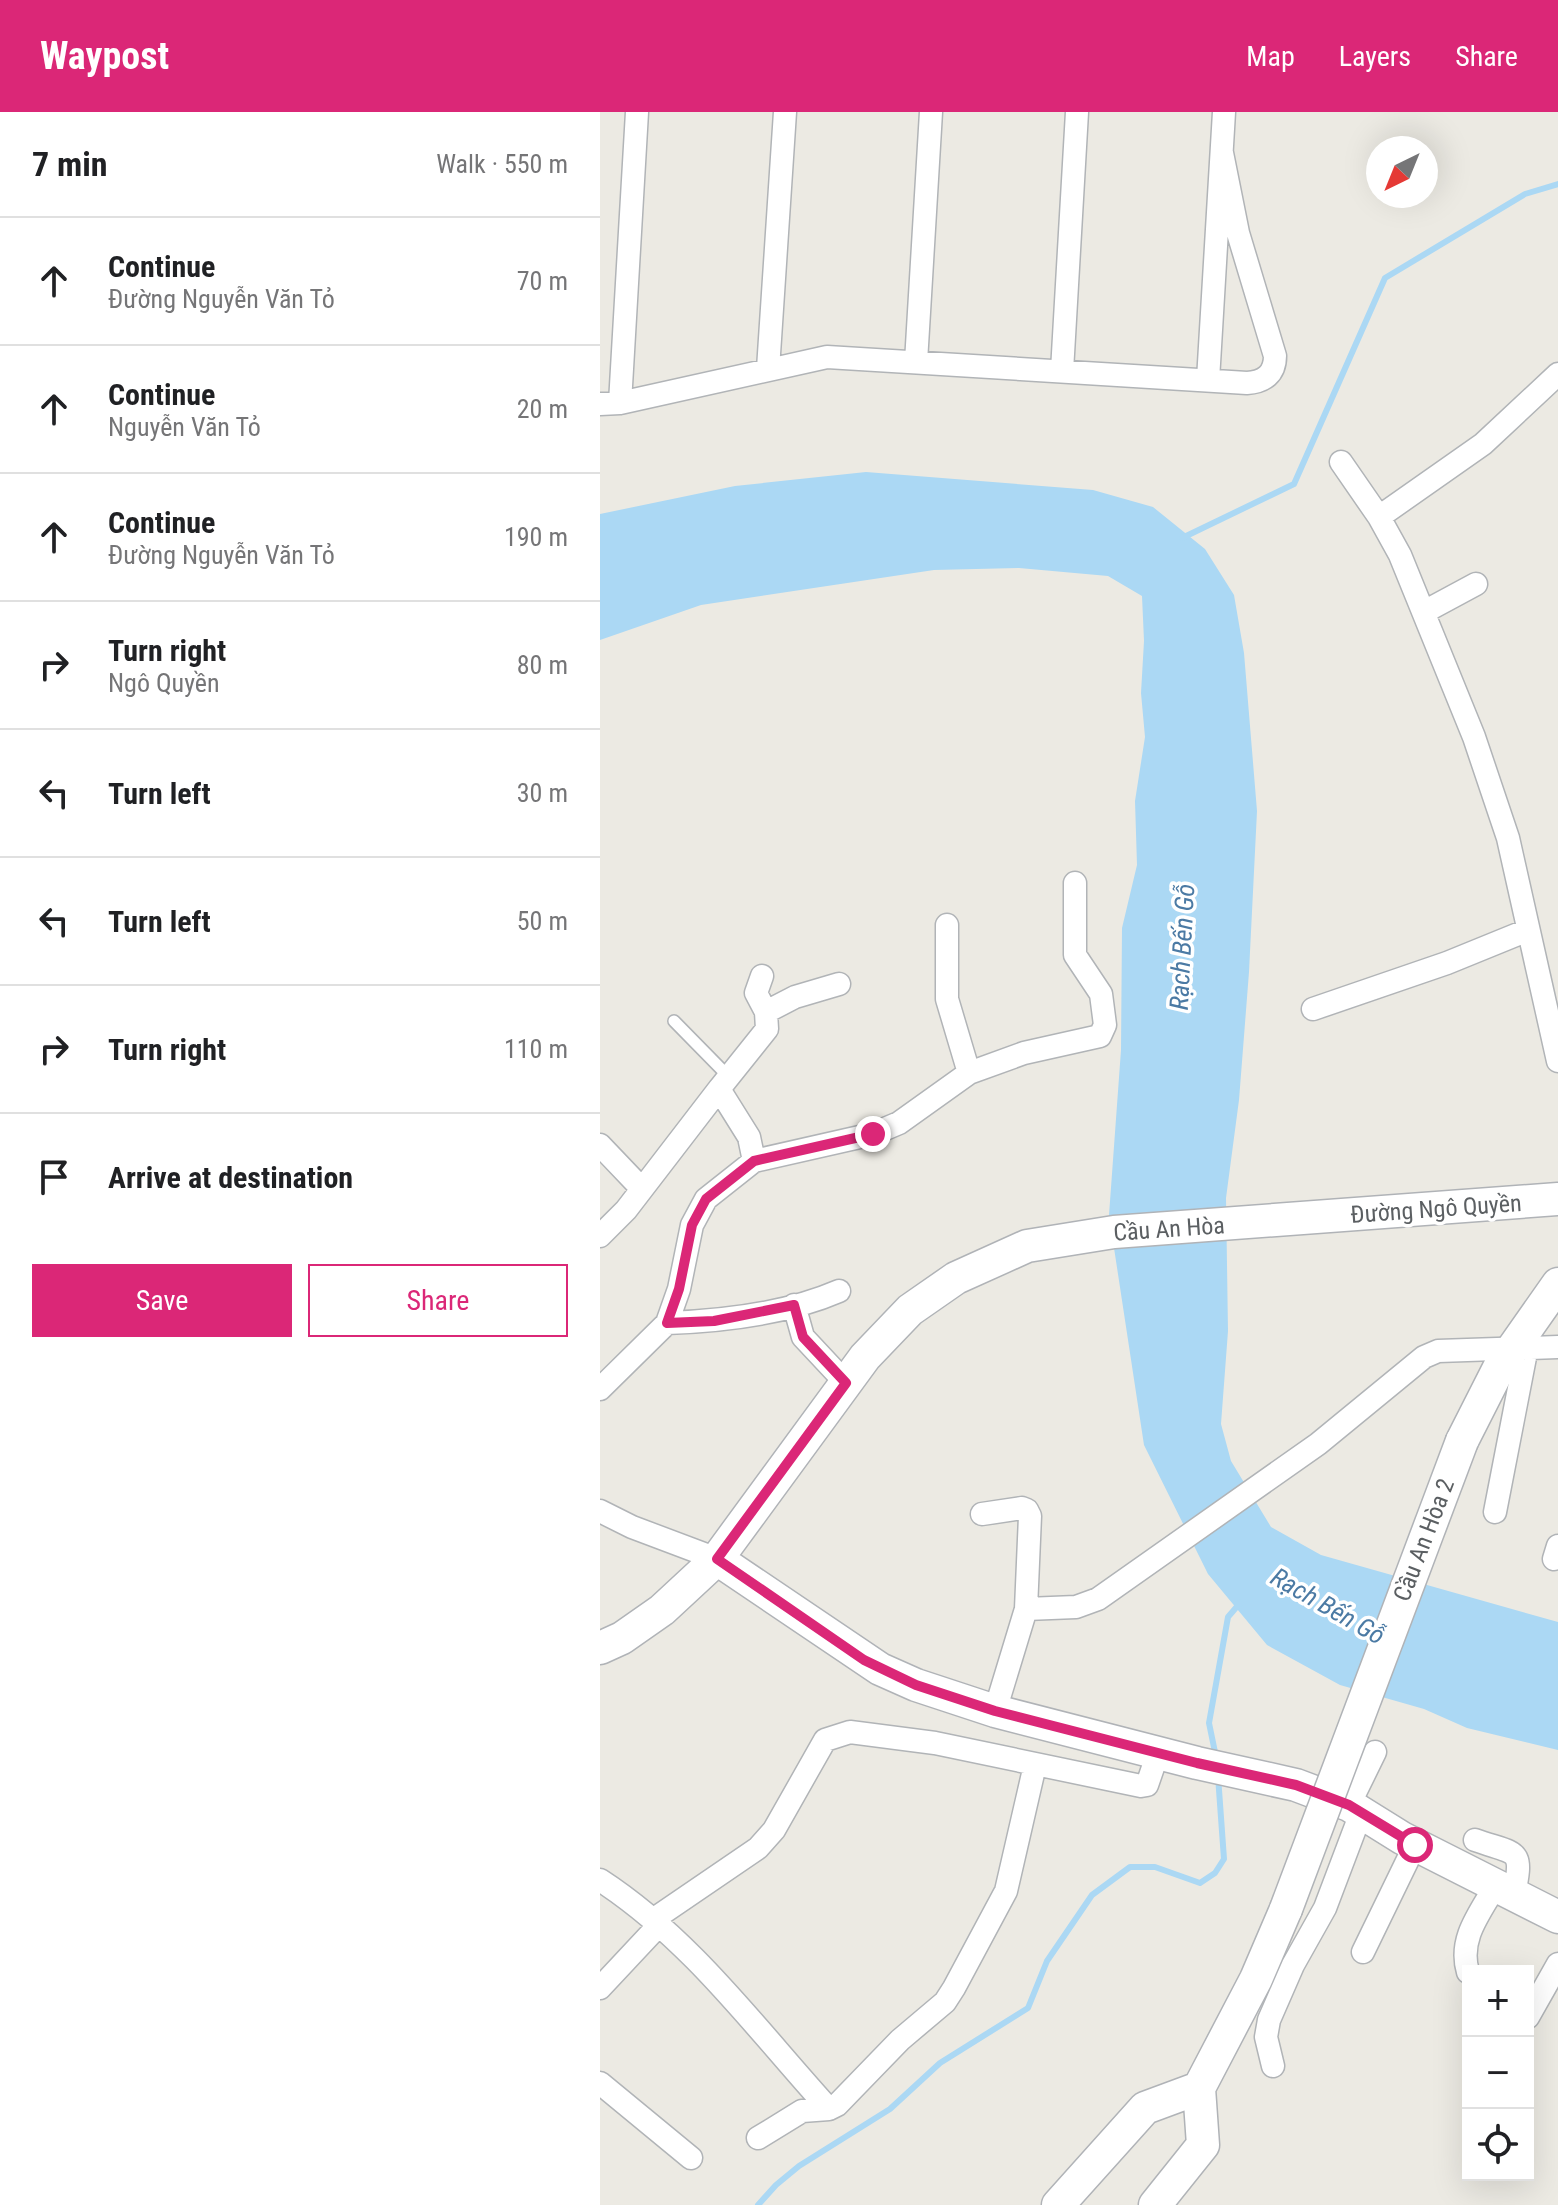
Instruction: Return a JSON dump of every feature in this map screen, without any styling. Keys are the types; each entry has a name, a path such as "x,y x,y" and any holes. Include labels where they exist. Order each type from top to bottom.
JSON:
{"street":[{"path":"637,112 610,404 827,357 1247,383 1262,381 1273,371 1276,361 1238,233 1222,153"},
{"path":"768,369 785,112"},
{"path":"916,362 931,112"},
{"path":"1062,371 1077,112"},
{"path":"1208,380 1224,112"},
{"path":"1379,517 1483,444 1558,374"},
{"path":"1341,462 1379,517 1400,555 1474,737 1508,838 1558,1061"},
{"path":"1424,612 1476,584"},
{"path":"600,1389 667,1323 679,1289 696,1214 706,1199 754,1161 847,1141 886,1128 899,1123 969,1073 1024,1053 1100,1036 1104,1031 1101,994 1075,955 1075,883"},
{"path":"947,925 947,999 969,1073"},
{"path":"1313,1009 1447,963 1528,930"},
{"path":"600,1236 626,1210 767,1029 766,1012 756,993 762,976"},
{"path":"766,1012 795,997 839,984"},
{"path":"724,1083 749,1137 754,1161"},
{"path":"600,1145 642,1189"},
{"name":"Đường Ngô Quyền","path":"1313,1218 1558,1199"},
{"name":"Cầu An Hòa","path":"600,1648 622,1638 662,1610 717,1559 865,1357 910,1310 956,1278 1027,1246 1114,1232 1313,1218"},
{"name":"Cầu An Hòa 2","path":"1199,2088 1256,1979 1286,1909 1462,1441 1479,1404 1519,1348 1558,1284"},
{"path":"667,1323 714,1321 819,1300 839,1291"},
{"path":"794,1305 803,1337 846,1383"},
{"path":"1026,1609 1076,1607 1098,1599 1318,1444 1424,1357 1438,1351 1558,1347"},
{"path":"1495,1512 1519,1348"},
{"path":"982,1514 1022,1508 1030,1516 1026,1609 995,1711"},
{"path":"600,1511 632,1527 717,1559 880,1669 916,1685 995,1711 1296,1785 1355,1809 1415,1845 1558,1917"},
{"path":"600,1988 657,1922 758,1848 774,1830 825,1740 837,1734 850,1732 935,1743 1141,1786 1147,1785 1158,1753"},
{"path":"1273,2066 1266,2037 1269,2020 1293,1965 1325,1908 1375,1752"},
{"path":"758,2138 802,2111 829,2109 837,2105 900,2040 934,2014 954,1988 1006,1891 1035,1765"},
{"path":"1466,1965 1466,1939 1520,1866 1513,1854 1475,1840"},
{"path":"1363,1952 1415,1845"},
{"path":"600,1880 657,1922 711,1976 829,2109"},
{"path":"1534,2006 1558,1964"},
{"path":"600,2083 691,2158"},
{"path":"1058,2205 1145,2108 1199,2088 1203,2145 1155,2205"}],"lane":[{"path":"674,1021 724,1083"}],"water":[{"name":"Rạch Bến Gỗ","path":"866,472 1093,490 1153,507 1205,549 1234,595 1244,653 1257,811 1239,1100 1226,1198 1228,1331 1221,1424 1231,1461 1271,1527 1321,1555 1558,1622 1558,1750 1467,1728 1424,1709 1340,1685 1267,1645 1208,1574 1144,1445 1109,1215 1121,1050 1122,928 1137,865 1135,801 1145,737 1141,693 1144,641 1142,596 1108,576 1019,568 934,570 701,605 600,640 600,514 735,486"}],"waterway":[{"path":"1182,538 1294,484 1385,278 1525,194 1558,184"},
{"path":"1216,1757 1209,1723 1228,1617 1240,1603"},
{"path":"758,2205 799,2166 890,2109 940,2063 1028,2008 1047,1961 1092,1895 1130,1867 1155,1867 1200,1883 1215,1873 1224,1859 1218,1776"}],"route":[{"path":"873,1134 754,1161 706,1199 696,1214 679,1289 667,1323 714,1321 794,1305 803,1337 846,1383 717,1559 864,1660 916,1685 995,1711 1296,1785 1349,1805 1415,1845"}]}
